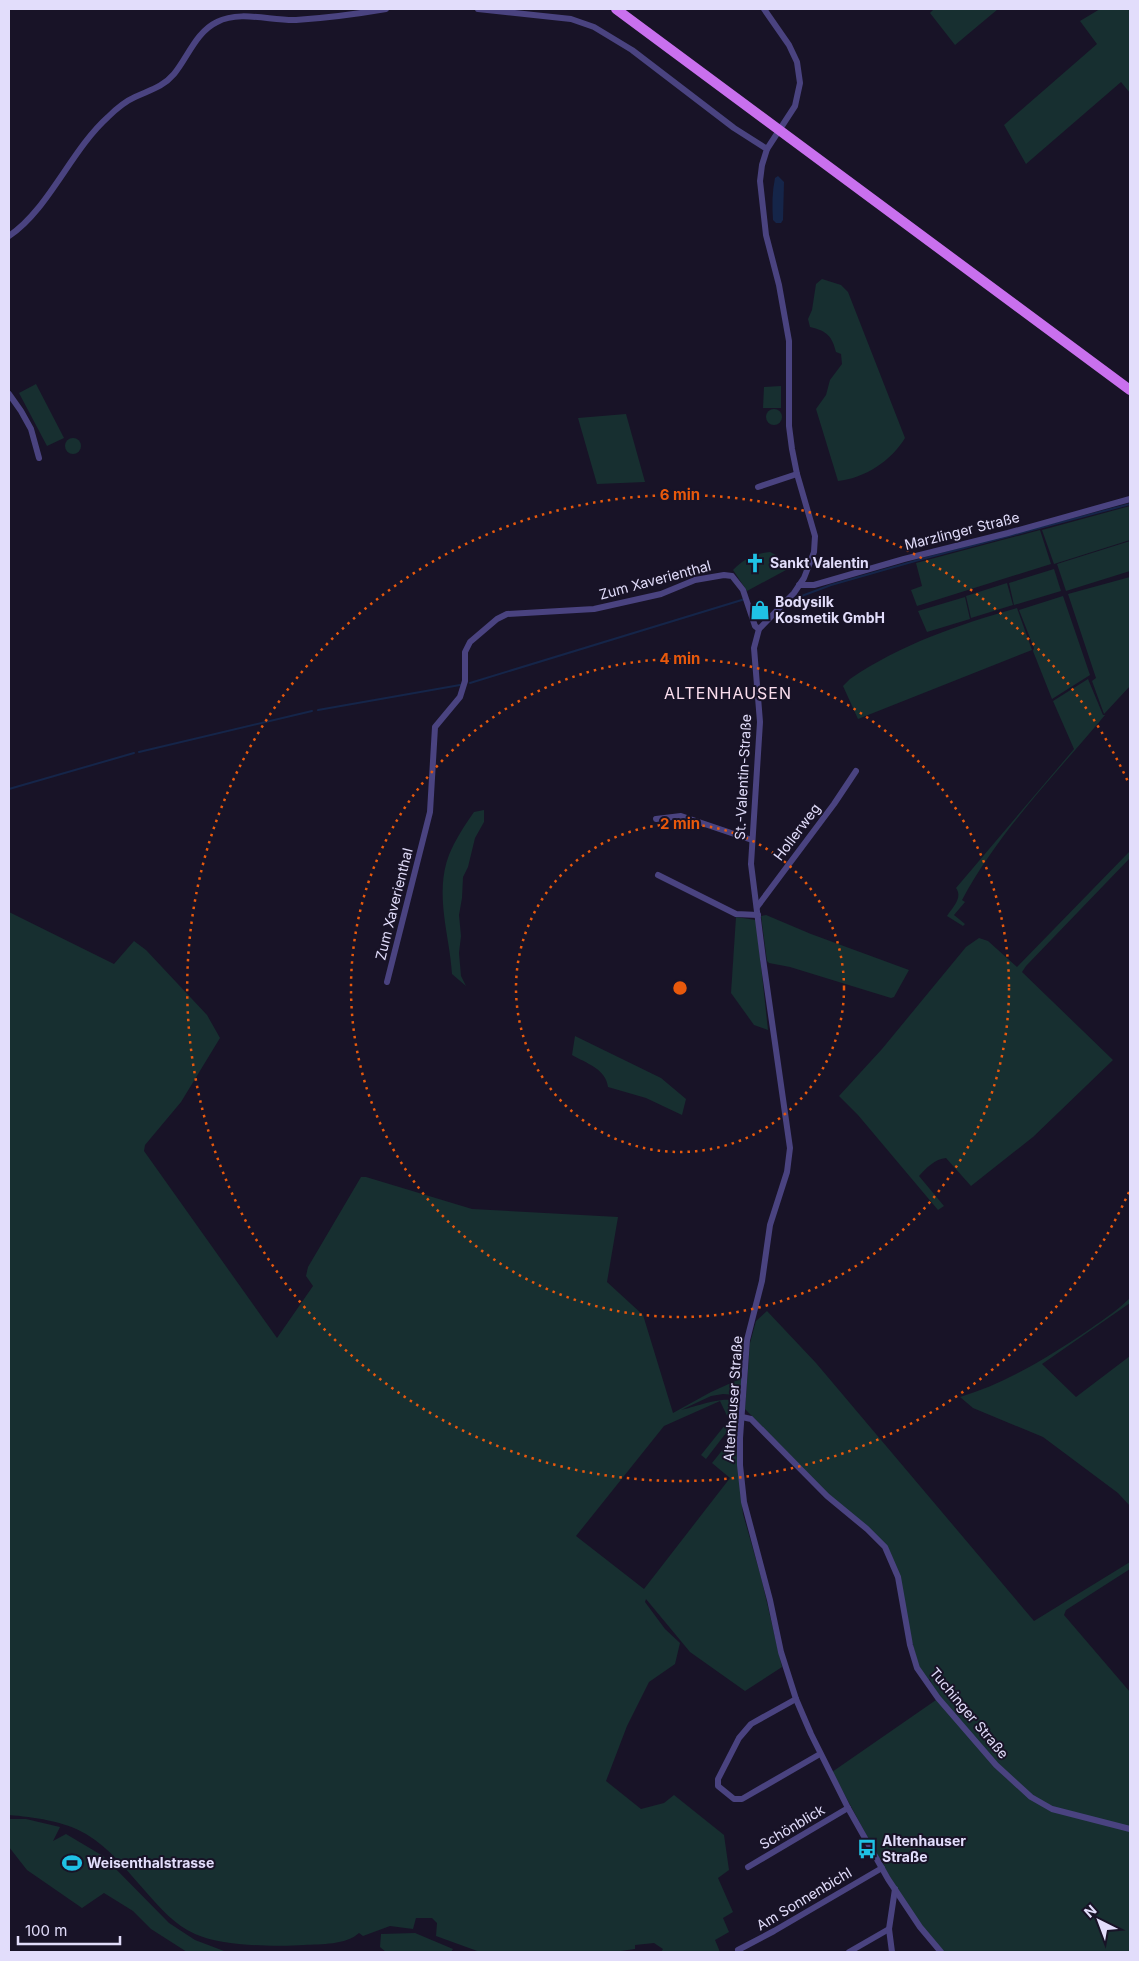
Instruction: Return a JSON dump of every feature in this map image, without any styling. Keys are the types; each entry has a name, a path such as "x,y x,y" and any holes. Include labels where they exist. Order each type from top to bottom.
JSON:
{"main road":[{"path":"616,9 1130,390"}],"street":[{"path":"9,236 18,230 47,196 79,148 108,117 134,97 160,87 174,74 197,40 216,22 234,17 294,20 386,9"},
{"path":"478,9 563,18 594,27 632,50 734,128 767,149"},
{"path":"759,629 799,585 810,564 815,544 815,536 798,474 789,426 791,383 788,334 764,223 760,181 767,149 795,106 800,83 797,62 789,45 764,9"},
{"path":"9,394 31,429 39,458"},
{"path":"758,487 798,474"},
{"name":"Marzlinger Straße","path":"799,585 814,585 904,558 1008,533 1130,499"},
{"name":"Zum Xaverienthal","path":"387,982 430,812 435,727 460,697 465,681 465,652 470,642 497,619 507,614 594,609 661,594 695,580 724,575 732,576 743,590 755,626 759,629"},
{"name":"St.-Valentin-Straße","path":"759,629 754,648 760,722 751,864 763,959"},
{"name":"Hollerweg","path":"757,907 834,804 856,771"},
{"path":"656,819 681,816 752,840"},
{"path":"658,875 736,914 758,915"},
{"name":"Altenhauser Straße","path":"763,959 790,1148 787,1172 770,1224 762,1281 747,1340 740,1465 744,1502 770,1600 781,1652 796,1699 820,1754 882,1868 920,1927 941,1952"},
{"name":"Tuchinger Straße","path":"742,1417 751,1419 827,1496 867,1529 885,1547 898,1577 910,1645 917,1668 938,1698 996,1765 1022,1790 1046,1806 1113,1826 1130,1829"},
{"path":"796,1699 751,1724 739,1738 717,1784 734,1799 742,1798 820,1754"},
{"name":"Schönblick","path":"748,1867 848,1808"},
{"name":"Am Sonnenbichl","path":"738,1950 767,1936 882,1868"},
{"path":"892,1952 889,1929 895,1889"},
{"path":"850,1952 889,1929"}],"green space":[{"path":"934,9 998,9 955,45 930,13"},
{"path":"1100,9 1130,9 1130,93 1121,82 1026,164 1004,125 1097,44 1080,21"},
{"path":"822,279 841,285 848,292 905,438 885,461 876,467 858,476 838,481 816,409 826,395 830,380 842,364 841,354 836,352 833,342 825,332 810,327 808,319 812,310 816,284"},
{"path":"36,384 64,438 47,446 19,393"},
{"path":"781,386 781,408 763,408 764,387"},
{"path":"774,409 782,417 774,425 766,417"},
{"path":"626,414 645,482 597,484 578,418"},
{"path":"70,438 76,438 81,443 79,452 70,454 65,449 65,443"},
{"path":"1130,506 1130,540 1054,564 1042,530"},
{"path":"1040,530 1051,564 917,606 911,590 922,586 916,563"},
{"path":"1130,541 1130,571 1066,591 1057,564"},
{"path":"770,552 776,555 786,570 747,591 733,570 750,557"},
{"path":"1054,569 1061,591 1014,605 1009,583"},
{"path":"1130,577 1130,686 1104,714 1092,681 1096,678 1068,594"},
{"path":"1007,583 1013,605 971,618 966,596"},
{"path":"1063,596 1090,675 1052,699 1019,610"},
{"path":"965,597 970,619 927,632 918,611"},
{"path":"1017,608 1032,650 858,719 843,686 850,679 889,656 930,637 973,621"},
{"path":"1088,679 1103,715 1105,715 1029,804 993,850 962,900 965,902 954,915 965,924 963,926 947,916 958,899 956,888 1074,749 1053,701"},
{"path":"484,810 484,822 475,838 468,867 463,877 459,915 461,976 466,986 452,974 444,915 443,885 449,855 457,838 474,812"},
{"path":"1130,851 1130,858 1022,972 1113,1060 1033,1137 971,1186 946,1158 934,1162 928,1167 919,1176 944,1206 938,1210 858,1115 839,1096 882,1049 966,947 979,938 988,941 1017,967"},
{"path":"9,912 114,964 134,941 146,950 207,1015 220,1038 181,1102 145,1145 144,1151 277,1338 313,1286 306,1276 308,1267 361,1177 366,1177 472,1209 618,1217 607,1282 643,1315 673,1413 711,1392 742,1378 741,1393 738,1395 723,1394 711,1396 681,1410 718,1401 728,1400 735,1401 737,1407 734,1416 736,1420 706,1459 701,1455 729,1420 720,1401 664,1426 576,1536 644,1589 730,1478 712,1463 728,1443 733,1444 736,1449 743,1514 761,1577 782,1667 745,1691 690,1652 646,1599 645,1602 665,1629 680,1643 675,1664 649,1682 627,1726 606,1781 641,1809 664,1803 674,1795 724,1835 729,1870 718,1878 733,1912 723,1918 729,1932 715,1940 720,1952 661,1952 663,1949 654,1943 635,1945 635,1949 614,1952 480,1952 436,1936 437,1923 432,1918 416,1918 413,1929 390,1926 363,1936 359,1933 347,1940 333,1943 264,1946 219,1941 195,1934 174,1921 111,1853 86,1834 68,1826 38,1818 9,1815"},
{"path":"766,915 811,934 909,970 894,997 891,998 790,967 769,963 767,961 761,916"},
{"path":"736,917 756,920 768,1030 754,1025 731,993"},
{"path":"575,1036 661,1078 686,1099 682,1115 646,1098 608,1087 604,1076 599,1071 572,1055"},
{"path":"1130,1298 1130,1303 1042,1364 1076,1397 1130,1356 1130,1506 1118,1493 1043,1437 973,1408 960,1397 995,1384 1044,1359 1090,1329"},
{"path":"767,1311 816,1363 1034,1621 1130,1562 1130,1569 1066,1610 1064,1615 1130,1692 1130,1952 944,1952 927,1932 897,1888 832,1772 936,1700 1007,1779 1012,1780 953,1715 934,1689 930,1679 926,1681 919,1668 888,1549 834,1500 745,1409 750,1343 756,1321"},
{"path":"9,1819 26,1819 60,1827 53,1841 66,1834 103,1856 169,1923 195,1940 224,1951 251,1952 187,1952 151,1929 133,1911 104,1893 82,1908 27,1870 9,1847"},
{"path":"415,1933 453,1949 451,1952 386,1952 380,1947 381,1934"}],"water":[{"path":"778,176 784,182 783,220 781,223 776,223 773,220 773,188 775,178"}],"waterway":[{"path":"799,597 831,585 922,559 1130,504"},
{"path":"470,683 745,599"},
{"path":"318,710 460,685"},
{"path":"139,752 312,711"},
{"path":"9,789 134,753"}],"place":[{"name":"Sankt Valentin","path":"755,563"},
{"name":"Bodysilk Kosmetik GmbH","path":"760,610"},
{"name":"Altenhauser Straße","path":"867,1849"},
{"name":"Weisenthalstrasse","path":"72,1863"}],"district":[{"name":"ALTENHAUSEN","path":"728,693"}]}
